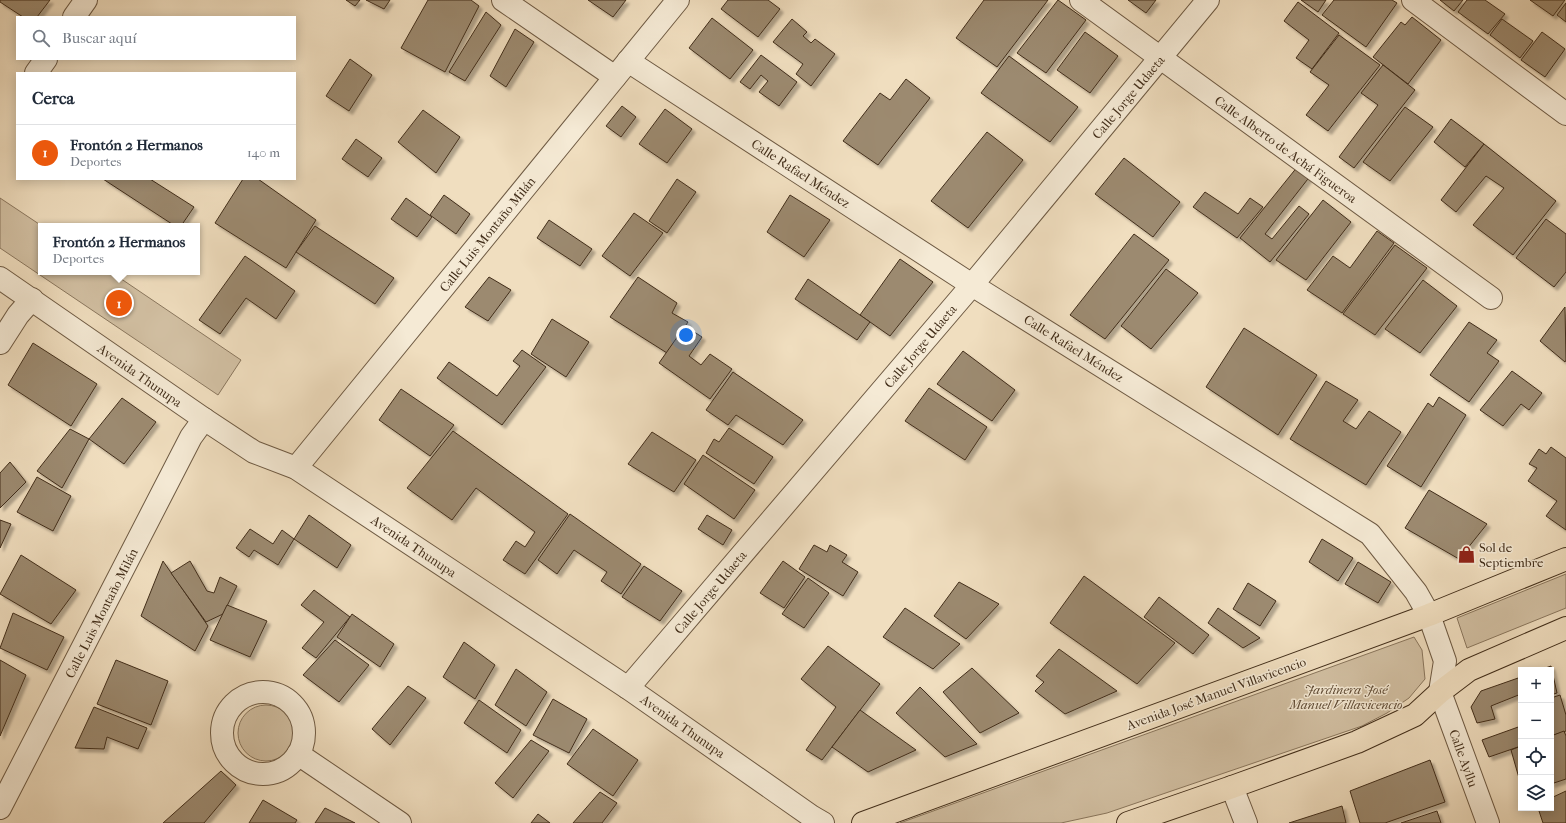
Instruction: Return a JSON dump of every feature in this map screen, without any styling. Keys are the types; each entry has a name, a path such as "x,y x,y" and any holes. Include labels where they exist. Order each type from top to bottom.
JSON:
{"main road":[{"name":"Avenida José Manuel Villavicencio","path":"863,823 1429,615 1566,559"},
{"path":"1128,823 1232,788 1357,742 1415,715 1440,692 1469,670 1566,628"}],"street":[{"path":"75,16 86,0"},
{"name":"Calle Rafael Méndez","path":"503,0 622,69 972,284 1370,534 1416,592 1429,615 1445,662 1440,692"},
{"name":"Calle Luis Montaño Milán","path":"296,468 678,0"},
{"name":"Calle Alberto de Achá Figueroa","path":"1081,0 1491,298"},
{"name":"Calle Jorge Udaeta","path":"628,688 972,284 1208,0"},
{"path":"1413,0 1566,114"},
{"path":"37,72 45,60"},
{"name":"Avenida Thunupa","path":"0,278 254,452 296,468 628,688 823,823"},
{"path":"0,343 18,315 32,299"},
{"name":"Calle Luis Montaño Milán","path":"2,800 191,438 204,419"},
{"name":"Calle Ayllu","path":"1440,692 1488,823"},
{"path":"298,754 400,823"},
{"path":"1232,788 1246,823"}],"green space":[{"path":"0,198 38,223 38,274 0,248"},
{"path":"40,275 115,275 241,360 218,395"},
{"path":"1566,574 1566,608 1467,648 1457,618"},
{"name":"Jardinera José Manuel Villavicencio","path":"1414,637 1422,650 1425,679 1409,698 1387,713 1362,726 1107,813 1061,823 900,823"},
{"path":"260,705 272,705 282,709 290,717 294,727 294,739 290,749 282,757 272,761 260,761 250,757 242,749 238,739 238,727 242,717 250,709"}],"building":[{"path":"0,0 50,0 38,16 21,16 0,2"},
{"path":"346,0 360,0 355,6"},
{"path":"366,0 390,0 384,9"},
{"path":"428,0 471,0 479,6 445,72 401,48"},
{"path":"588,0 626,0 613,17"},
{"path":"728,0 768,0 780,9 758,37 721,9"},
{"path":"984,0 1048,0 997,67 956,38"},
{"path":"1058,0 1086,20 1046,73 1017,53"},
{"path":"1128,0 1156,0 1146,13"},
{"path":"1301,0 1326,0 1318,12"},
{"path":"1334,0 1392,0 1397,3 1366,47 1322,15"},
{"path":"1440,0 1463,0 1454,11"},
{"path":"1467,0 1485,0 1505,14 1488,34 1458,12"},
{"path":"1530,0 1565,0 1553,16"},
{"path":"1298,2 1339,33 1312,69 1296,58 1309,40 1284,21"},
{"path":"1566,3 1566,22 1557,15"},
{"path":"486,12 501,25 465,81 449,72"},
{"path":"1412,17 1441,40 1408,84 1373,57 1401,22 1405,25"},
{"path":"712,18 753,50 730,79 689,48"},
{"path":"792,19 807,32 803,36 811,43 815,39 835,54 811,86 796,74 803,64 773,42"},
{"path":"1502,19 1533,41 1520,58 1490,35"},
{"path":"515,29 534,42 506,87 490,76"},
{"path":"1085,32 1118,56 1090,93 1057,70"},
{"path":"1542,32 1565,49 1545,77 1521,60"},
{"path":"1339,35 1380,65 1328,131 1306,115 1329,85 1310,72"},
{"path":"761,55 797,82 779,106 759,92 768,81 761,75 750,89 740,82"},
{"path":"1009,56 1078,107 1050,142 981,93"},
{"path":"350,59 372,75 349,111 326,96"},
{"path":"1383,65 1415,90 1354,168 1339,157 1378,105 1361,93"},
{"path":"906,79 930,98 878,165 843,141 880,93 890,100"},
{"path":"622,106 636,117 621,137 606,126"},
{"path":"1405,107 1433,127 1390,181 1363,162"},
{"path":"665,109 692,129 667,163 639,144"},
{"path":"423,110 460,137 436,173 398,142"},
{"path":"1451,119 1484,144 1465,167 1434,142"},
{"path":"987,132 1023,160 968,228 931,201"},
{"path":"356,139 382,158 368,177 342,159"},
{"path":"1484,144 1556,201 1513,255 1473,225 1504,188 1486,176 1456,212 1441,200"},
{"path":"1124,158 1180,202 1153,237 1095,194"},
{"path":"1298,166 1311,175 1265,234 1272,239 1299,206 1309,214 1270,262 1240,238"},
{"path":"677,179 696,192 667,233 649,221"},
{"path":"105,180 152,180 194,207 183,223 170,223"},
{"path":"242,180 259,180 316,220 286,268 215,223"},
{"path":"1205,192 1238,214 1250,198 1263,207 1237,238 1193,207"},
{"path":"444,195 470,214 456,234 430,215"},
{"path":"790,195 830,220 804,257 767,232"},
{"path":"406,198 432,217 417,237 391,219"},
{"path":"1323,200 1351,222 1306,280 1276,260"},
{"path":"634,213 663,233 630,276 602,256"},
{"path":"1546,219 1566,234 1566,272 1554,287 1516,258"},
{"path":"549,220 592,249 580,266 537,238"},
{"path":"315,226 394,278 375,304 296,252"},
{"path":"1377,231 1394,243 1342,313 1307,290 1333,256 1350,268"},
{"path":"1134,234 1169,260 1105,339 1070,315"},
{"path":"1395,245 1427,268 1375,335 1343,314"},
{"path":"245,256 295,291 276,319 246,298 220,334 199,320"},
{"path":"900,259 933,282 890,336 860,315"},
{"path":"1166,269 1198,293 1151,349 1121,326"},
{"path":"489,277 511,290 488,321 465,307"},
{"path":"638,277 677,303 672,313 688,322 667,353 610,317"},
{"path":"808,279 870,322 857,340 795,299"},
{"path":"1423,280 1457,306 1420,353 1385,329"},
{"path":"1565,307 1566,360 1565,362 1540,341"},
{"path":"552,319 589,342 566,377 531,354"},
{"path":"1469,322 1497,340 1487,353 1499,361 1469,402 1430,375"},
{"path":"685,326 702,337 689,356 701,365 710,354 732,369 710,399 659,363"},
{"path":"1244,328 1317,375 1278,435 1206,387"},
{"path":"33,343 97,384 71,426 8,385"},
{"path":"522,350 546,367 502,425 437,378 449,362 497,396 520,366 513,361"},
{"path":"963,351 1015,390 992,421 937,384"},
{"path":"1512,371 1542,393 1529,410 1521,404 1503,426 1480,410"},
{"path":"733,372 803,420 783,445 736,415 728,425 706,410"},
{"path":"1326,381 1358,400 1343,421 1356,429 1369,411 1401,432 1366,485 1290,439"},
{"path":"929,388 987,427 965,460 905,421"},
{"path":"401,389 454,425 430,456 379,420"},
{"path":"1439,397 1466,415 1421,487 1387,466 1428,403 1433,407"},
{"path":"122,398 156,422 124,464 89,439"},
{"path":"729,428 773,457 754,484 706,453 714,439 719,442"},
{"path":"70,429 89,439 62,488 37,471"},
{"path":"453,431 568,514 525,574 503,560 516,541 525,547 535,532 476,488 452,520 407,488"},
{"path":"652,432 696,460 674,492 628,464"},
{"path":"1551,447 1566,458 1566,530 1546,516 1557,501 1528,481 1537,468 1529,464 1539,449 1546,454"},
{"path":"703,455 755,490 734,519 684,484"},
{"path":"10,462 26,482 0,508 0,473"},
{"path":"37,477 71,496 53,531 17,512"},
{"path":"1429,490 1487,524 1459,559 1405,528"},
{"path":"570,514 641,564 621,594 601,581 607,572 574,550 557,574 538,560"},
{"path":"309,515 351,545 337,568 294,539"},
{"path":"707,515 732,530 723,545 698,529"},
{"path":"0,520 11,524 0,548"},
{"path":"250,529 273,544 282,530 294,539 278,565 254,550 249,557 236,548"},
{"path":"1322,539 1353,558 1338,581 1309,562"},
{"path":"814,545 827,552 830,545 847,555 842,562 858,572 843,596 799,569"},
{"path":"21,555 76,590 51,624 0,594"},
{"path":"163,561 208,626 195,651 141,616"},
{"path":"190,561 207,591 214,593 220,577 237,586 223,614 206,622 171,573"},
{"path":"783,561 805,577 784,608 760,593"},
{"path":"1358,562 1391,582 1378,603 1345,584"},
{"path":"644,566 682,591 660,621 622,597"},
{"path":"1084,576 1175,643 1137,684 1050,623"},
{"path":"808,578 829,593 804,628 782,614"},
{"path":"959,582 999,604 966,639 934,616"},
{"path":"1248,583 1276,601 1260,626 1233,609"},
{"path":"314,590 350,617 316,658 302,648 324,622 301,605"},
{"path":"1159,597 1209,635 1193,654 1144,617"},
{"path":"227,605 267,621 250,657 210,640"},
{"path":"905,608 960,644 933,669 883,637"},
{"path":"1218,608 1260,638 1243,648 1208,623"},
{"path":"13,613 64,637 47,670 0,648"},
{"path":"352,614 394,644 380,667 337,637"},
{"path":"335,640 369,665 339,702 303,675"},
{"path":"464,642 495,665 475,699 443,677"},
{"path":"828,646 880,684 822,760 806,750 836,707 801,679"},
{"path":"1059,649 1117,691 1065,714 1035,691 1044,682 1036,676"},
{"path":"0,660 26,675 0,736"},
{"path":"116,660 168,681 151,725 97,704"},
{"path":"972,668 1019,713 980,733 943,692"},
{"path":"516,669 547,692 526,726 495,705"},
{"path":"1518,678 1518,695 1491,706 1495,719 1477,723 1471,707 1481,691"},
{"path":"1554,680 1557,693 1554,694"},
{"path":"408,686 426,698 390,745 372,729"},
{"path":"920,687 977,744 945,757 896,713"},
{"path":"1560,695 1566,715 1566,731 1554,735 1554,703 1554,697"},
{"path":"553,699 587,719 569,753 533,735"},
{"path":"479,700 521,730 507,753 464,723"},
{"path":"94,707 147,728 138,749 107,737 104,749 75,748"},
{"path":"860,710 916,750 868,772 832,747"},
{"path":"1518,727 1518,747 1489,757 1482,740"},
{"path":"593,729 638,760 613,796 567,764"},
{"path":"1564,731 1566,736 1566,779 1554,783 1554,739 1554,735"},
{"path":"531,740 549,751 513,798 495,783"},
{"path":"1518,747 1518,774 1511,750"},
{"path":"1430,760 1445,802 1385,823 1360,823 1350,791"},
{"path":"221,771 236,785 204,823 163,823"},
{"path":"1566,791 1566,823 1543,823 1539,811 1554,811 1554,797"},
{"path":"600,792 617,803 602,823 573,823"},
{"path":"263,800 297,820 295,823 249,823"},
{"path":"1342,806 1346,823 1289,823"},
{"path":"325,808 355,823 315,823"},
{"path":"1437,811 1441,823 1401,823"},
{"path":"538,814 550,823 531,823"}],"place":[{"name":"Frontón 2 Hermanos","path":"119,303"},
{"name":"Sol de Septiembre","path":"1466,554"}]}
